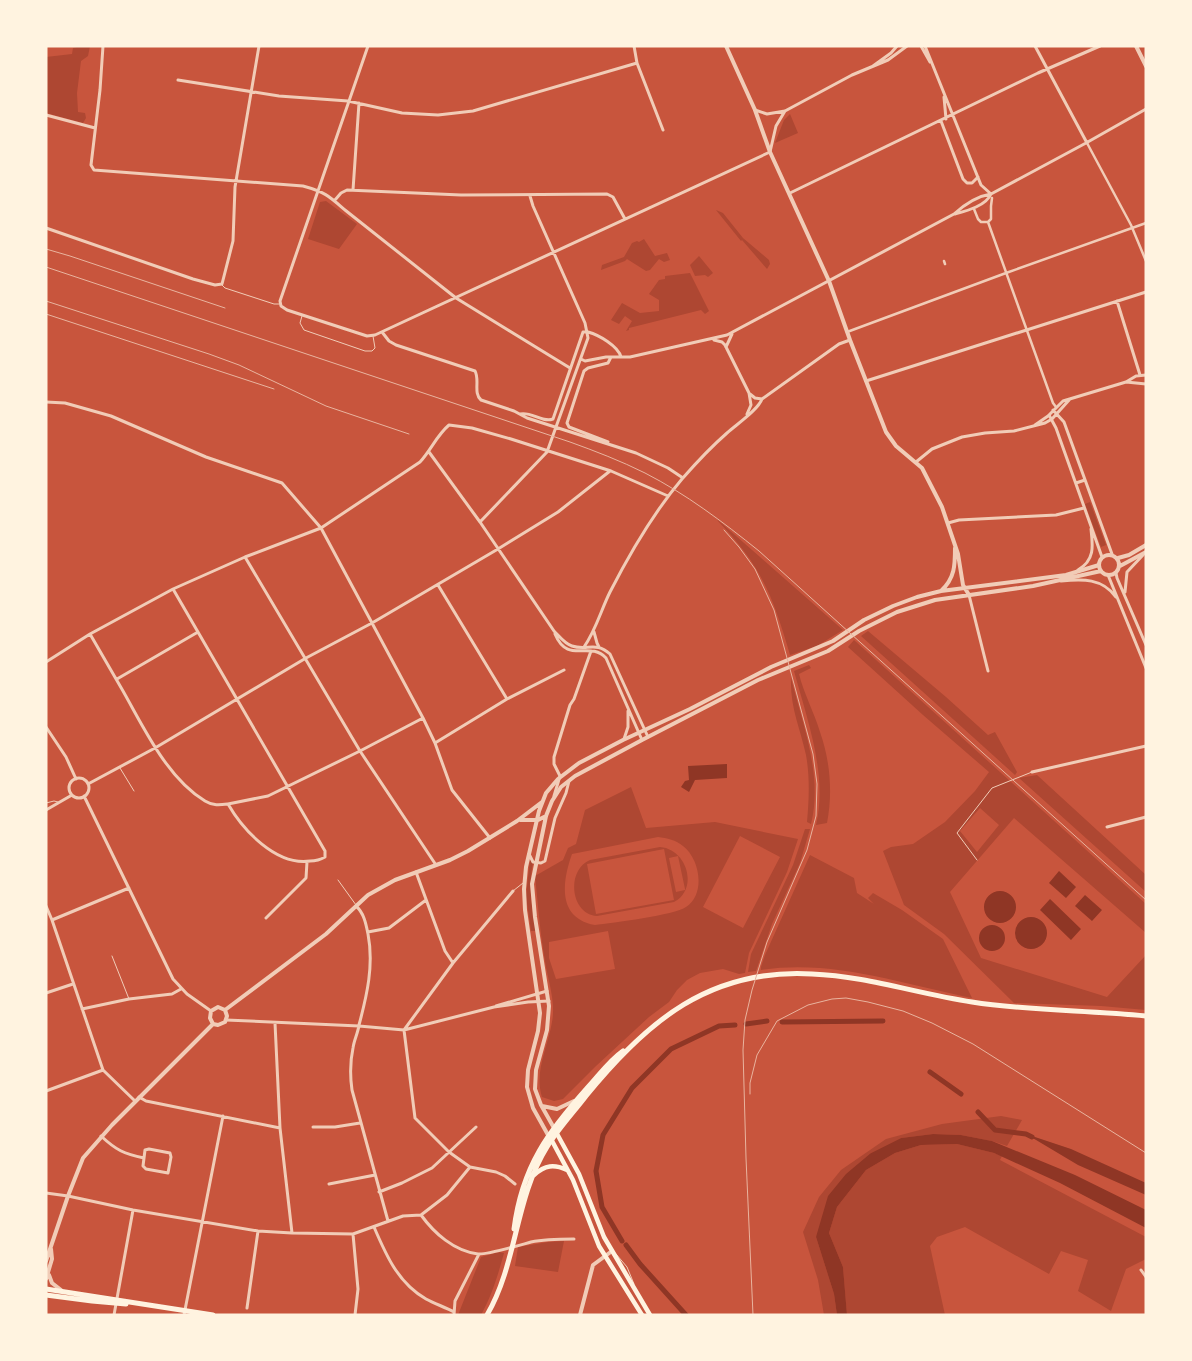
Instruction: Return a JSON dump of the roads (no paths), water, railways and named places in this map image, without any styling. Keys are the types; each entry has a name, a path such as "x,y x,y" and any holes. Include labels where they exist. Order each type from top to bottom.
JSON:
{"main road":[{"path":"556,1130 578,1098 619,1054 659,1021 698,997 725,985 747,979 789,973 824,974 987,1004 1146,1016"},
{"path":"513,1240 514,1223 528,1172 539,1149 630,1046"},
{"path":"556,1130 579,1174 612,1251 650,1315"},
{"path":"550,1137 568,1171 604,1256 642,1315"},
{"path":"487,1315 499,1290 531,1178 550,1137"},
{"path":"531,1178 546,1166 558,1166 568,1171"},
{"path":"46,1289 213,1315"},
{"path":"46,1295 117,1301"}],"street":[{"path":"103,46 91,165 94,170 303,186 317,191 335,200 351,215 456,298 570,368"},
{"path":"46,228 193,279 215,285 222,284 233,241 236,180 258,46"},
{"path":"368,46 280,304 285,309 364,335 373,336 382,332 770,152"},
{"path":"634,46 637,63 663,130"},
{"path":"726,46 755,110 770,152 829,281 888,436 896,446 922,468 932,485 948,523 955,543 964,588 969,595 988,671"},
{"path":"872,66 897,46"},
{"path":"755,110 767,114 785,111 872,66 888,60 907,46"},
{"path":"921,46 931,63"},
{"path":"925,46 983,189 992,196"},
{"path":"1035,46 1132,228 1146,261"},
{"path":"790,193 1100,46"},
{"path":"1136,46 1146,66"},
{"path":"178,80 250,92 348,101 419,115 461,113 637,63"},
{"path":"943,90 946,119"},
{"path":"353,190 359,103"},
{"path":"581,360 633,357 733,333 954,214 985,195 992,196 1146,108"},
{"path":"770,152 776,126 785,111"},
{"path":"46,115 95,128"},
{"path":"941,121 963,179 967,183 972,183 978,176"},
{"path":"335,200 344,190 461,195 607,194 613,197 625,219"},
{"path":"480,522 547,452 588,341 588,332 530,196"},
{"path":"988,222 991,219 992,196"},
{"path":"974,209 978,219 982,222 988,222"},
{"path":"988,222 1055,409 1064,422 1112,554 1118,558 1125,557 1146,545"},
{"path":"847,332 1146,223"},
{"path":"866,381 1146,292"},
{"path":"1117,301 1140,376"},
{"path":"382,332 393,344 474,370 477,375 477,396 479,399 561,430 610,444 645,457 683,478"},
{"path":"519,414 525,413 550,421 554,418 582,333 594,334 618,351 621,357"},
{"path":"726,347 733,333"},
{"path":"711,339 722,342 726,347 749,393 752,405 745,416"},
{"path":"584,647 594,631 607,599 624,566 668,496 683,478 718,441 745,416 757,408 762,399 839,344 850,340"},
{"path":"610,444 567,425 567,422 584,371 588,368 608,364 611,357"},
{"path":"1034,426 1063,401 1146,375"},
{"path":"1126,382 1146,384"},
{"path":"749,393 755,398 762,399"},
{"path":"916,462 932,449 962,437 1014,431 1045,423 1052,419 1070,399"},
{"path":"46,402 65,403 111,416 206,457 282,483 321,528 423,718 435,743 452,790 490,839"},
{"path":"1049,415 1076,483 1102,557 1099,565 1101,572"},
{"path":"46,662 90,634 174,589 245,557 321,528 420,462 443,430 449,425 472,428 611,471 668,496"},
{"path":"429,452 480,522 554,631 569,646 591,648 603,654 609,662 642,740"},
{"path":"88,784 155,748 306,658 438,585 558,512 611,471"},
{"path":"1076,483 1085,480"},
{"path":"948,523 959,520 1056,514 1084,508"},
{"path":"1071,574 1085,566 1091,557 1093,547 1090,524"},
{"path":"941,591 950,582 953,575 955,543"},
{"path":"1108,575 1116,572 1120,566 1146,552"},
{"path":"1125,595 1127,572 1146,552"},
{"path":"1102,557 1112,554"},
{"path":"245,557 360,751 436,865"},
{"path":"1118,558 1120,566"},
{"path":"550,1137 533,1108 527,1087 528,1070 539,1024 540,1002 525,910 524,883 536,820 542,801 560,776 579,763 623,740 690,709 771,667 833,642 864,620 887,608 910,599 941,591 1071,574 1099,565"},
{"path":"554,797 569,780 758,680 828,651 859,631 891,615 920,604 947,598 1056,582 1101,572 1108,575 1146,668"},
{"path":"1116,572 1146,645"},
{"path":"1056,582 1097,581 1109,588 1119,600"},
{"path":"438,585 507,700"},
{"path":"174,589 325,852 324,857 307,862 285,859 244,828 228,804"},
{"path":"947,590 950,594 947,598"},
{"path":"554,631 557,639 568,650 576,652 600,647"},
{"path":"594,631 597,644 610,654 648,737"},
{"path":"117,680 198,632"},
{"path":"90,634 155,748 185,785 205,801 218,805 268,796 423,718"},
{"path":"556,1130 536,1094 537,1065 547,1030 549,1001 532,892 532,879 546,816 560,776 554,764 554,757 570,705 574,699 591,648 590,639"},
{"path":"435,743 507,700 564,670"},
{"path":"623,740 628,727 628,708"},
{"path":"46,727 66,757 76,779"},
{"path":"1032,772 1146,746"},
{"path":"76,779 83,780 88,784 88,791 84,796 78,798 72,795 69,788 70,784 76,779"},
{"path":"529,854 532,860 536,862 542,864 546,861 555,818 566,793 569,780"},
{"path":"46,810 72,795"},
{"path":"84,796 171,975 181,989 211,1011"},
{"path":"225,1010 319,939 364,898 379,888 416,871 456,858 490,839 542,801"},
{"path":"517,821 536,820 546,816"},
{"path":"1107,827 1146,816"},
{"path":"266,918 306,878 307,862"},
{"path":"416,871 445,951 453,964"},
{"path":"52,920 129,888"},
{"path":"513,891 453,964 404,1030 415,1118 449,1152 470,1168 496,1172 505,1176 514,1184"},
{"path":"368,932 389,928 426,900"},
{"path":"46,906 103,1070 135,1101"},
{"path":"356,906 362,913 368,932 371,966 369,984 353,1048 350,1070 352,1090 388,1221"},
{"path":"46,993 73,984"},
{"path":"82,1009 129,999 172,994 181,989"},
{"path":"226,1020 404,1030 494,1008 538,992 548,991"},
{"path":"494,1008 549,1001"},
{"path":"211,1011 218,1008 225,1010"},
{"path":"213,1024 221,1025 226,1020 227,1014 225,1010"},
{"path":"211,1011 210,1016 213,1024"},
{"path":"275,1023 280,1128 292,1233"},
{"path":"46,1261 52,1249 68,1196 83,1158 101,1136 213,1024"},
{"path":"46,1091 103,1070"},
{"path":"139,1097 146,1101 280,1128"},
{"path":"541,1105 557,1109 578,1098"},
{"path":"185,1312 223,1116"},
{"path":"313,1127 335,1127 360,1122"},
{"path":"380,1192 432,1168 476,1127"},
{"path":"101,1136 115,1149 144,1158"},
{"path":"149,1149 170,1153 168,1173 146,1169 143,1166 144,1158 145,1150 149,1149"},
{"path":"46,1193 258,1231 334,1235 353,1234 403,1216 421,1215 447,1195 470,1168"},
{"path":"329,1184 374,1175"},
{"path":"114,1315 133,1210"},
{"path":"421,1215 431,1229 445,1240 479,1254 533,1241 559,1238 574,1239"},
{"path":"374,1227 385,1251 404,1283 424,1298 454,1313 455,1301 479,1254"},
{"path":"247,1308 258,1231"},
{"path":"353,1234 358,1289 355,1315"},
{"path":"46,1279 52,1259 52,1249"},
{"path":"580,1315 593,1265 612,1251"},
{"path":"1141,1270 1146,1277"},
{"path":"48,1273 52,1283 63,1291"}],"lane":[{"path":"222,284 226,288 274,304 280,304"},
{"path":"302,315 300,324 304,330 365,351 372,351 375,348 373,336"},
{"path":"887,608 891,615"},
{"path":"119,767 134,791"},
{"path":"977,860 956,833 992,788 1032,772"},
{"path":"46,803 59,802"},
{"path":"338,880 356,906"},
{"path":"513,891 524,883"},
{"path":"112,956 129,999"}],"waterway":[{"path":"746,1024 767,1021"},
{"path":"782,1022 883,1021"},
{"path":"622,1241 602,1207 596,1171 603,1135 632,1088 671,1049 719,1026 735,1025"},
{"path":"930,1072 961,1094"},
{"path":"978,1112 995,1130 1026,1134 1032,1137"},
{"path":"626,1245 640,1264 686,1315"}],"railway":[{"path":"46,249 225,308"},
{"path":"46,267 570,442 617,460 660,481 704,509 759,551 1146,900"},
{"path":"46,301 209,354 239,365 326,406 409,434"},
{"path":"46,314 274,389"},
{"path":"724,530 755,569 774,610 813,754 817,784 816,816 807,850 767,942 745,1020 743,1050 753,1315"},
{"path":"750,1094 750,1083 757,1055 777,1021 808,1005 832,999 846,998 903,1011 932,1023 973,1044 1146,1153"}]}
